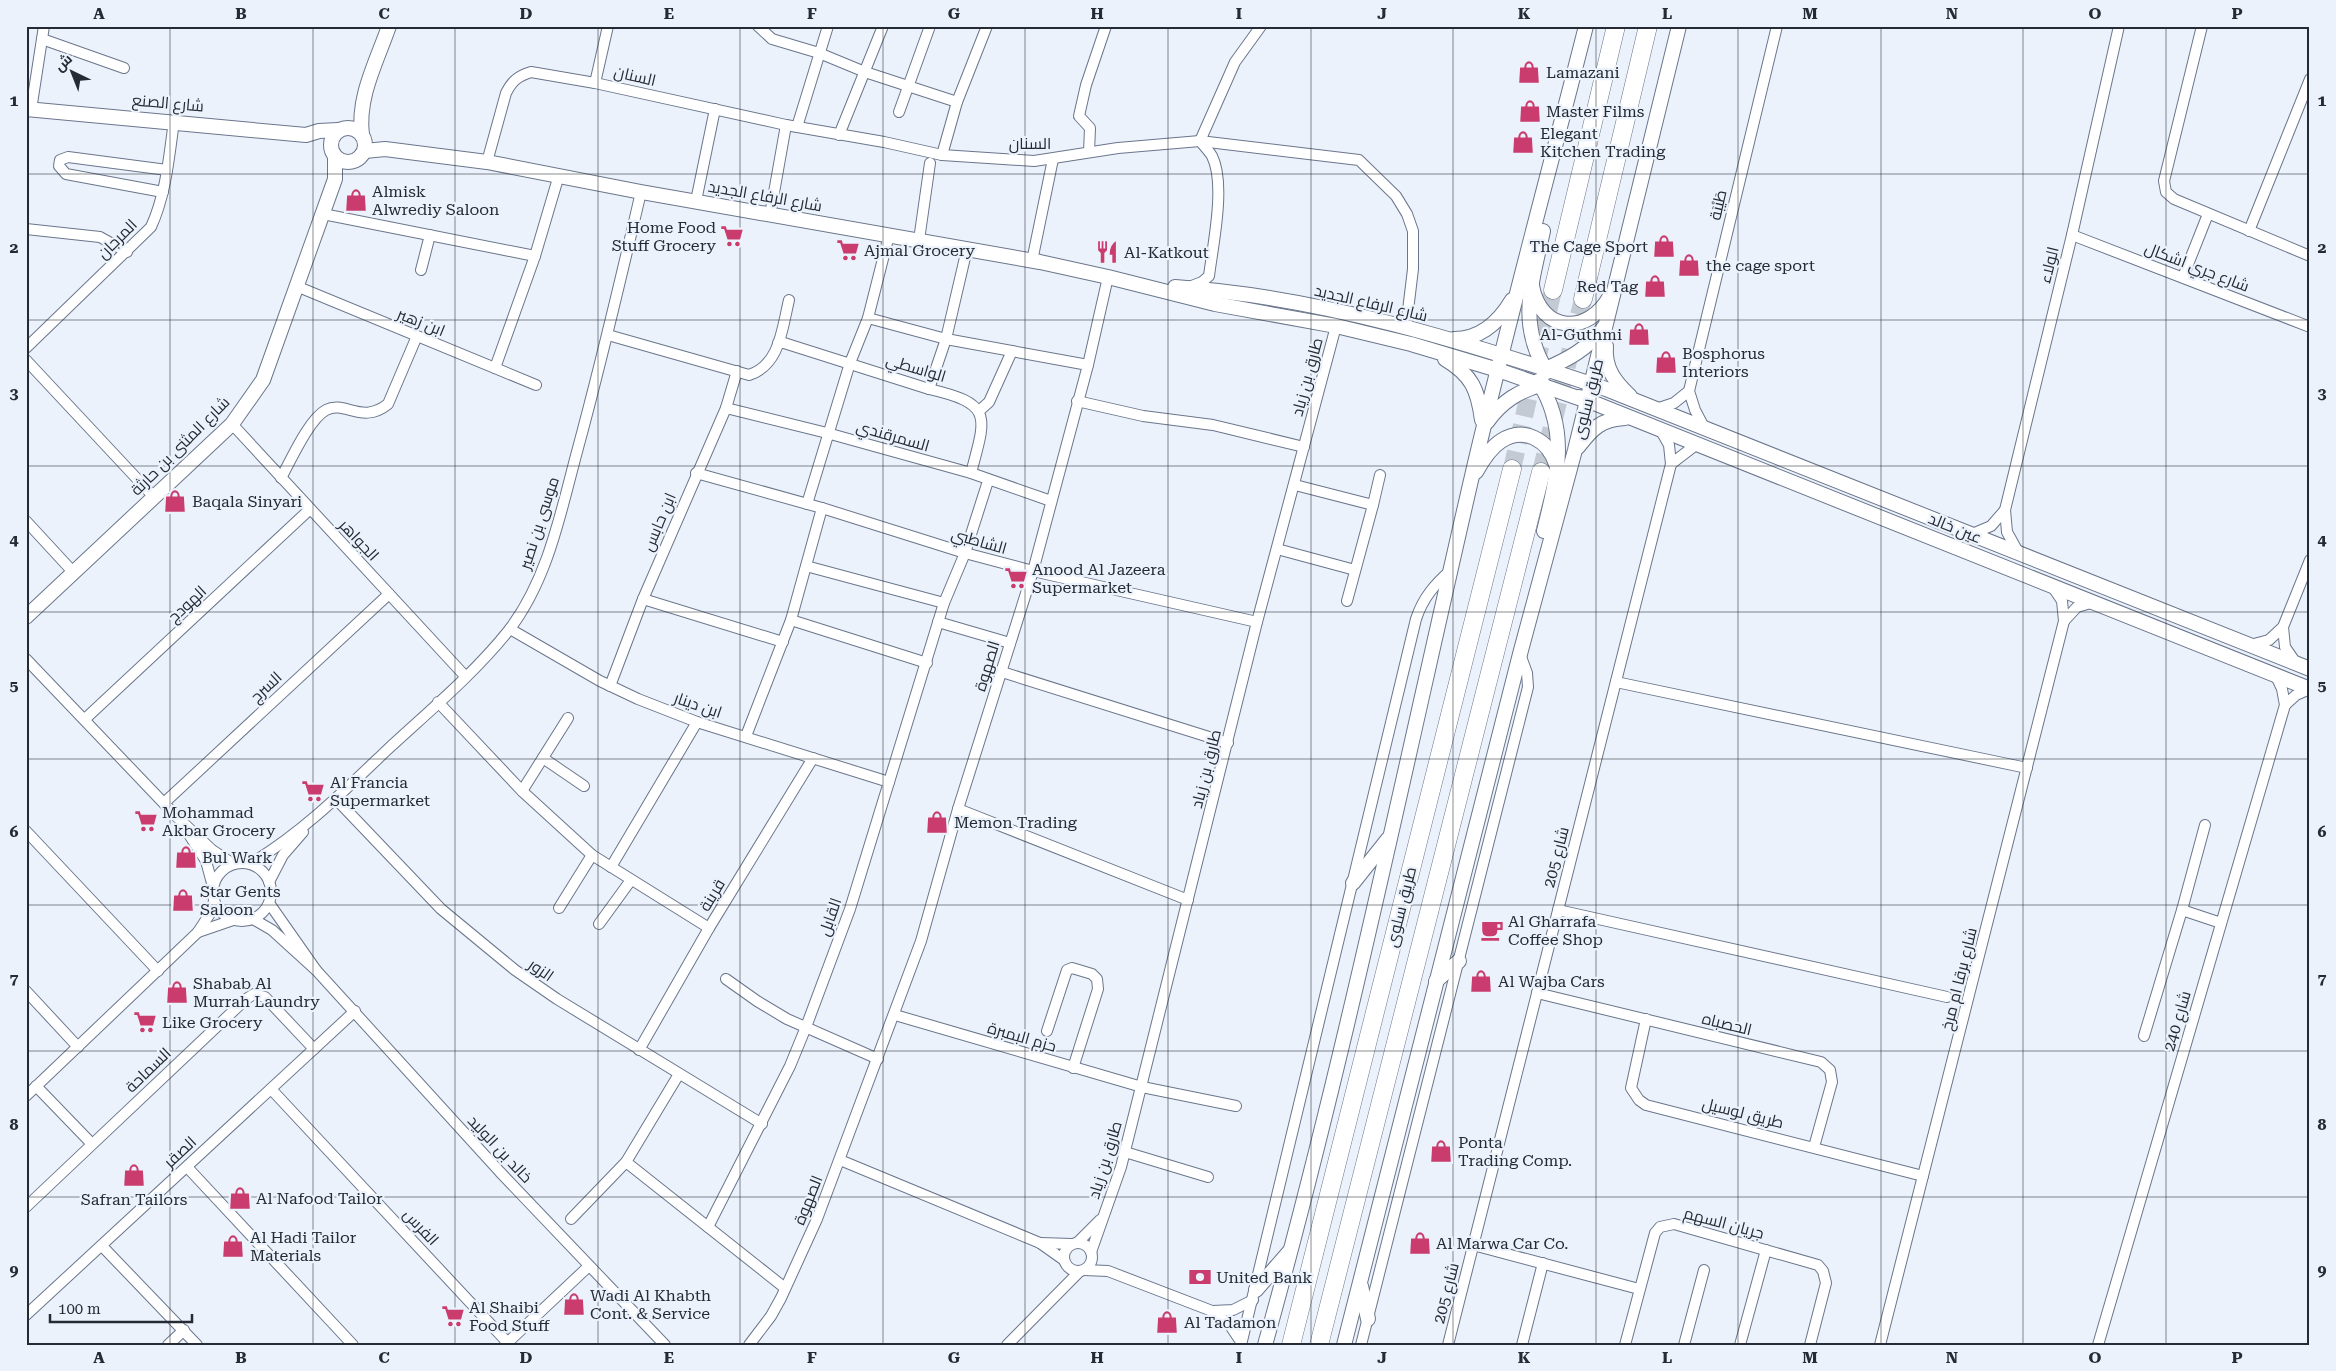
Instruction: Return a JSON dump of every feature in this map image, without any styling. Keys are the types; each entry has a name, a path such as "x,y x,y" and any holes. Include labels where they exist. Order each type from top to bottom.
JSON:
{"highway":[{"path":"1553,290 1616,26"},
{"path":"1583,299 1648,26"},
{"name":"طريق سلوى","path":"1291,1345 1512,469"},
{"name":"طريق سلوى","path":"1319,1345 1549,470"}],"street":[{"path":"29,109 44,26"},
{"path":"363,97 330,142 334,155 345,162 357,159 365,148 360,122 363,97 389,26"},
{"path":"595,83 608,26"},
{"path":"796,127 828,26"},
{"path":"839,135 883,26"},
{"path":"898,112 930,26"},
{"path":"942,155 957,102 987,26"},
{"path":"1089,152 1090,128 1079,116 1086,85 1106,26"},
{"path":"1188,288 1202,282 1209,276 1219,190 1218,174 1212,156 1200,141 1235,62 1261,26"},
{"name":"طريق سلوى","path":"1265,1345 1292,1247 1390,837 1483,429 1586,26"},
{"name":"طريق سلوى","path":"1344,1345 1520,654 1592,384 1679,26"},
{"name":"طَيْبَة","path":"1689,391 1777,26"},
{"name":"الولاء","path":"2018,552 2007,532 2006,510 2072,235 2119,26"},
{"path":"2202,26 2164,181 2166,192 2174,200 2310,256"},
{"path":"758,27 772,39 819,53 865,72 957,102"},
{"path":"42,39 124,68"},
{"name":"السنان","path":"487,162 506,93 511,83 520,75 530,72 595,83 786,125 942,155 1034,161 1089,152 1200,141 1359,160 1396,196 1407,214 1413,231 1414,269 1406,327"},
{"path":"2249,231 2310,79"},
{"name":"شارع الصنع","path":"29,109 174,121 306,135 319,131 341,129"},
{"path":"696,202 715,110"},
{"name":"المرجان","path":"26,348 151,227 159,209 163,192 174,121"},
{"path":"770,215 786,125"},
{"path":"341,129 352,127 363,136"},
{"name":"شارع الصنع","path":"306,135 334,155"},
{"name":"شارع الرفاع الجديد","path":"363,136 385,149"},
{"name":"شارع الرفاع الجديد","path":"357,159 365,152 385,149 487,162 696,202 919,240 1108,277 1215,304 1336,326 1425,348 1498,370 1592,384"},
{"name":"شارع المثنى بن حارثة","path":"26,617 232,424 263,380 335,179 334,155"},
{"path":"163,192 66,174 59,166 60,160 68,157 167,170"},
{"name":"شارع المثنى بن حارثة","path":"335,179 347,166 357,159"},
{"path":"1032,261 1053,159"},
{"path":"919,240 930,163"},
{"path":"495,368 535,256 559,175"},
{"name":"موسى بن نصير","path":"250,864 274,849 319,814 465,676 510,629 532,592 548,553 608,335 641,192"},
{"path":"1542,203 1546,219 1532,282 1528,321 1540,376 1555,415 1558,433 1549,470"},
{"path":"323,214 535,256"},
{"path":"2183,277 2208,214"},
{"path":"26,229 100,237 127,252"},
{"path":"421,270 430,235"},
{"path":"807,504 827,433 850,364 868,318 889,235"},
{"name":"شارع جري اشكال","path":"2072,235 2310,327"},
{"path":"929,389 946,339 967,249"},
{"path":"1209,276 1222,292"},
{"name":"الصهوة","path":"749,1345 771,1316 817,1219 895,1015 901,990 921,941 958,810 1033,571 1088,364 1108,277"},
{"path":"1532,282 1540,307 1549,318 1560,323 1575,324 1589,319 1601,310 1617,284"},
{"name":"شارع الرفاع الجديد","path":"1137,284 1222,292 1339,311 1406,327 1502,355 1587,401"},
{"name":"ابن زهير","path":"296,286 536,385"},
{"path":"1445,338 1470,337 1488,328 1500,318 1519,288"},
{"path":"608,335 749,375 760,372 771,362 778,344 788,300"},
{"path":"868,318 946,339 1088,364"},
{"path":"1483,429 1498,408 1507,400 1540,376 1570,359 1592,342 1607,323"},
{"path":"1607,323 1606,364 1619,385 1635,401"},
{"name":"طارق بن زياد","path":"1092,1254 1102,1218 1116,1187 1257,622 1336,326"},
{"path":"281,478 315,420 326,410 337,408 370,414 388,404 417,336"},
{"name":"الواسطي","path":"778,344 784,343 962,398 974,405 979,411"},
{"path":"1425,348 1457,366 1468,376 1480,402 1483,429"},
{"path":"971,474 982,430 982,416 979,411 989,402 1012,351"},
{"path":"26,360 154,497"},
{"name":"ابن حابس","path":"610,686 643,599 696,473 726,408 737,371"},
{"path":"1540,376 1555,381 1587,401"},
{"path":"1555,381 1592,384"},
{"name":"عين خالد","path":"1592,384 2303,667"},
{"path":"1654,409 1674,403 1689,391 1695,410 1704,427"},
{"path":"1077,401 1143,416 1213,425 1304,447"},
{"name":"عين خالد","path":"1587,401 2310,689"},
{"name":"السمرقندي","path":"726,408 827,433 971,474 1051,501"},
{"path":"1575,450 1592,429 1601,422 1612,418 1628,417"},
{"name":"الجواهر","path":"232,424 309,510 465,676"},
{"name":"شارع 205","path":"1448,1345 1671,464 1669,445 1660,429"},
{"path":"1361,1345 1528,687 1527,673 1520,654 1525,609 1552,496 1549,450 1534,437 1520,434 1506,438 1493,448 1472,478"},
{"path":"1671,464 1697,444"},
{"name":"الشاطبي","path":"696,473 822,508 965,554 1257,622"},
{"path":"1347,600 1380,475"},
{"name":"القابل","path":"708,1227 762,1124 790,1066 806,1027 850,909 944,603 965,554 988,481"},
{"path":"1295,484 1373,505"},
{"path":"746,736 791,620 822,508"},
{"name":"الهودج","path":"84,719 309,510"},
{"path":"1972,534 1991,526 2006,510"},
{"path":"26,521 74,573"},
{"path":"1276,549 1355,570"},
{"path":"2250,645 2268,640 2283,627 2310,560"},
{"path":"806,566 944,603"},
{"path":"1241,1343 1416,619 1429,591 1452,569"},
{"name":"شارع برقا ام مرخ","path":"1880,1345 2064,620 2062,601 2052,585"},
{"name":"السرج","path":"164,803 389,594"},
{"path":"643,599 783,642"},
{"path":"2064,620 2077,607 2095,602"},
{"path":"791,620 927,663"},
{"path":"938,622 1010,643"},
{"path":"2283,627 2285,648 2303,667"},
{"name":"ابن دينار","path":"510,629 610,686 697,722 889,782"},
{"path":"26,659 208,847 233,864 250,864 265,874 270,882 271,896 269,903 260,915 253,919 232,920 198,932"},
{"path":"1002,672 1228,743"},
{"path":"2275,674 2282,689 2285,705"},
{"path":"1616,682 2027,768"},
{"path":"2285,705 2296,695 2310,689"},
{"path":"438,702 522,790 592,855 709,928"},
{"name":"شارع 240","path":"2098,1345 2285,705"},
{"path":"522,790 568,718"},
{"path":"611,867 697,722"},
{"path":"543,758 584,786"},
{"name":"قرينة","path":"639,1050 709,928 813,758"},
{"name":"الزور","path":"336,799 442,909 494,954 557,999 762,1124"},
{"path":"958,810 1188,900"},
{"name":"موسى بن نصير","path":"270,882 283,855 319,814"},
{"path":"26,1096 198,932 211,912 214,901 213,887 206,861 176,816"},
{"path":"2144,1036 2182,910 2205,825"},
{"path":"26,831 158,971"},
{"path":"1353,883 1390,837"},
{"path":"559,908 592,855"},
{"path":"213,887 220,873 233,864"},
{"path":"599,924 631,880"},
{"path":"214,901 218,909 232,920"},
{"name":"خالد بن الوليد","path":"269,903 316,970"},
{"path":"1558,910 1948,997"},
{"path":"2182,910 2221,923"},
{"name":"خالد بن الوليد","path":"253,919 272,930 316,970 500,1172 666,1345"},
{"path":"1436,981 1459,961"},
{"path":"1047,1030 1067,970 1072,968 1092,974 1098,979 1098,989 1073,1068"},
{"path":"726,979 787,1019 878,1059"},
{"path":"26,991 78,1047"},
{"name":"الحصباه","path":"1537,993 1821,1062 1830,1070 1832,1082 1814,1147"},
{"name":"السماحة","path":"26,1207 246,999 254,994 265,997 314,1049"},
{"name":"الصقر","path":"26,1316 355,1011"},
{"name":"حزم البمبرة","path":"895,1015 1142,1087 1236,1106"},
{"name":"طريق لوسيل","path":"1646,1019 1631,1080 1631,1088 1639,1100 1646,1105 1923,1176"},
{"path":"571,1219 626,1162 679,1074"},
{"path":"36,1086 92,1144"},
{"name":"الفرس","path":"271,1088 506,1344"},
{"path":"1125,1152 1208,1177"},
{"path":"840,1160 1040,1243 1065,1262 1072,1270 1108,1271 1212,1311 1229,1324 1241,1343"},
{"path":"626,1162 785,1288"},
{"path":"187,1166 353,1345"},
{"name":"طارق بن زياد","path":"1075,1244 1102,1218"},
{"name":"جريان السهم","path":"1625,1345 1655,1233 1667,1224 1674,1224 1813,1262 1823,1271 1826,1283 1810,1345"},
{"path":"1040,1243 1087,1246 1108,1271"},
{"path":"1060,1290 1065,1251 1075,1244"},
{"path":"1474,1245 1640,1289"},
{"path":"102,1246 197,1345"},
{"path":"1212,1311 1233,1310 1254,1295 1292,1247"},
{"path":"1740,1345 1766,1250"},
{"path":"1007,1345 1060,1290 1090,1264 1092,1254"},
{"path":"1522,1345 1543,1263"},
{"path":"506,1344 589,1266"},
{"path":"1684,1345 1704,1270"},
{"path":"1360,1280 1368,1319"},
{"path":"168,1345 184,1330"}],"tunnel":[{"path":"1512,469 1553,290"},
{"path":"1541,472 1583,299"}],"place":[{"name":"Lamazani","path":"1529,72"},
{"name":"Master Films","path":"1530,111"},
{"name":"Elegant Kitchen Trading","path":"1523,142"},
{"name":"Almisk Alwrediy Saloon","path":"356,200"},
{"name":"Home Food Stuff Grocery","path":"732,236"},
{"name":"The Cage Sport","path":"1664,246"},
{"name":"Ajmal Grocery","path":"848,250"},
{"name":"Al-Katkout","path":"1107,252"},
{"name":"the cage sport","path":"1689,265"},
{"name":"Red Tag","path":"1655,286"},
{"name":"Al-Guthmi","path":"1639,334"},
{"name":"Bosphorus Interiors","path":"1666,362"},
{"name":"Baqala Sinyari","path":"175,501"},
{"name":"Anood Al Jazeera Supermarket","path":"1016,578"},
{"name":"Al Francia Supermarket","path":"313,791"},
{"name":"Mohammad Akbar Grocery","path":"146,821"},
{"name":"Memon Trading","path":"937,822"},
{"name":"Bul Wark","path":"186,857"},
{"name":"Star Gents Saloon","path":"183,900"},
{"name":"Al Gharrafa Coffee Shop","path":"1492,930"},
{"name":"Al Wajba Cars","path":"1481,981"},
{"name":"Shabab Al Murrah Laundry","path":"177,992"},
{"name":"Like Grocery","path":"145,1022"},
{"name":"Ponta Trading Comp.","path":"1441,1151"},
{"name":"Safran Tailors","path":"134,1175"},
{"name":"Al Nafood Tailor","path":"240,1198"},
{"name":"Al Marwa Car Co.","path":"1420,1243"},
{"name":"Al Hadi Tailor Materials","path":"233,1246"},
{"name":"United Bank","path":"1200,1277"},
{"name":"Wadi Al Khabth Cont. & Service","path":"574,1304"},
{"name":"Al Shaibi Food Stuff","path":"453,1316"},
{"name":"Al Tadamon","path":"1167,1322"}]}
